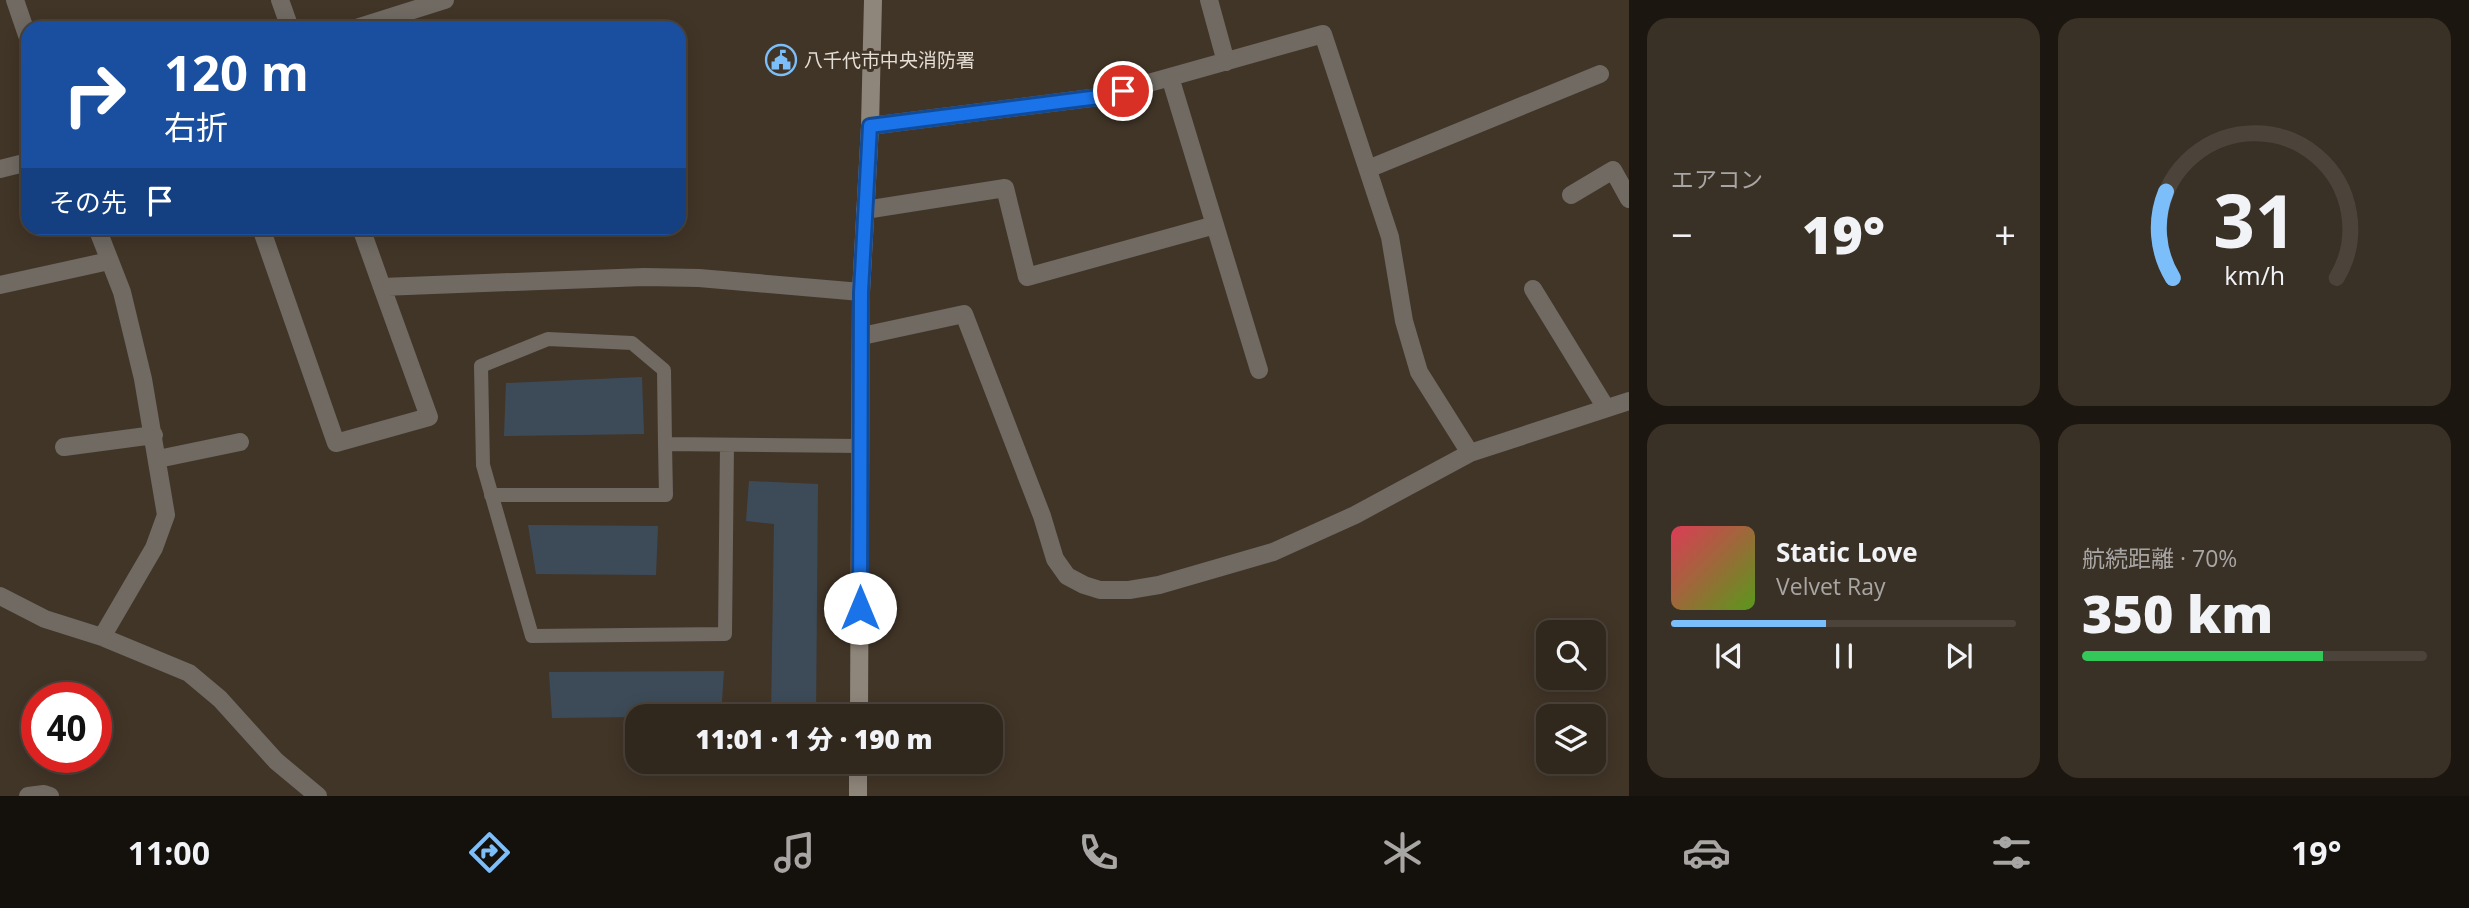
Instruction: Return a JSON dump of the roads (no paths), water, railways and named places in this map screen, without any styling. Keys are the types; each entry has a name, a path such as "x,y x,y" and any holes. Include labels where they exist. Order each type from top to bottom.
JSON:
{"street":[{"path":"15,0 22,21"},
{"path":"280,0 288,21"},
{"path":"378,21 444,0"},
{"path":"859,704 861,292 870,126 873,0"},
{"path":"1209,0 1226,62"},
{"path":"870,126 1099,97 1323,34 1390,237 1404,321 1419,372 1470,453"},
{"path":"1368,169 1600,74"},
{"path":"1170,78 1259,370"},
{"path":"0,169 21,164"},
{"path":"1571,195 1613,170 1629,199"},
{"path":"865,210 1006,188 1027,277 1215,225"},
{"path":"100,235 125,305 143,379 166,515 154,548 102,636"},
{"path":"263,235 337,443 429,416 363,235"},
{"path":"0,285 110,261"},
{"path":"382,287 644,277 699,278 861,292"},
{"path":"1533,289 1606,408"},
{"path":"862,336 964,314 1042,516 1055,559 1067,576 1100,590 1129,590 1159,585 1273,552 1354,515 1470,453 1629,401"},
{"path":"64,447 154,436"},
{"path":"158,458 240,442"},
{"path":"0,596 46,619 102,636 189,673 220,699 276,761 318,796"},
{"path":"858,774 858,796"},
{"path":"28,796 50,796"}],"lane":[{"path":"491,495 666,495 664,370 632,344 548,339 481,366 483,465 491,495 532,636 725,634 727,444"},
{"path":"665,444 861,446"}],"place":[{"name":"八千代市中央消防署","path":"781,60"}]}
